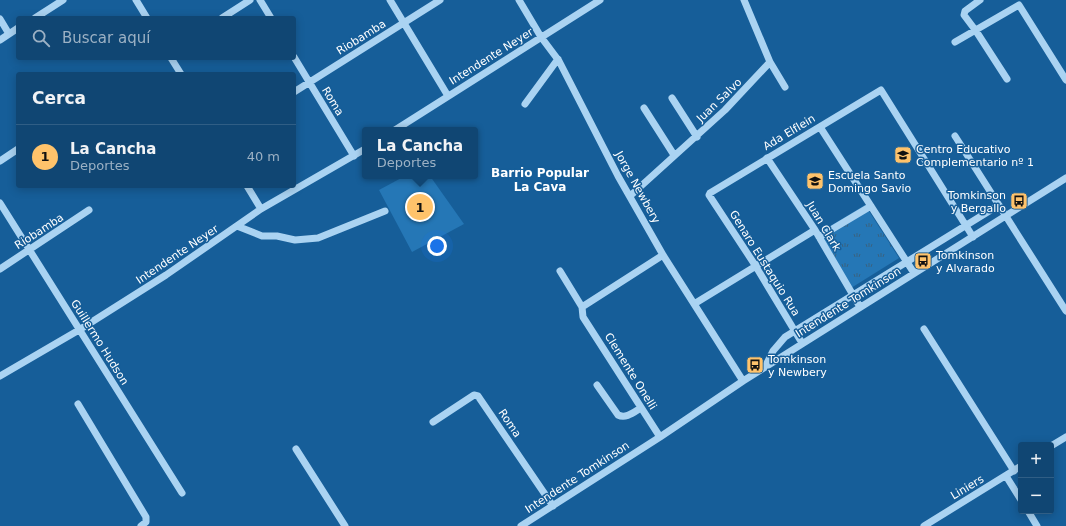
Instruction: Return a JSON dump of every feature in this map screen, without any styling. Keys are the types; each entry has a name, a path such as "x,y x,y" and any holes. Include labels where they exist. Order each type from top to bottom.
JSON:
{"street":[{"path":"38,16 63,0"},
{"path":"136,0 145,16"},
{"path":"225,16 250,0"},
{"path":"260,0 270,16"},
{"path":"390,0 448,96"},
{"name":"Riobamba","path":"296,91 440,0"},
{"name":"Jorge Newbery","path":"519,0 541,38 558,59 630,196 663,255 742,381"},
{"name":"Intendente Neyer","path":"400,127 600,0"},
{"path":"744,0 770,62 785,87"},
{"path":"980,0 964,13 1007,79"},
{"path":"955,42 1019,5 1066,80"},
{"path":"0,19 9,34"},
{"path":"0,40 16,29"},
{"path":"525,104 558,59"},
{"path":"172,60 180,72"},
{"name":"Roma","path":"296,60 354,156"},
{"name":"Juan Salvo","path":"630,196 741,94 770,62"},
{"name":"Ada Elflein","path":"709,194 881,90 966,226"},
{"path":"672,98 697,136"},
{"path":"644,108 674,155"},
{"path":"820,127 914,273"},
{"path":"955,136 1005,216 1064,302 1066,311"},
{"path":"0,162 16,150"},
{"name":"Intendente Neyer","path":"0,376 79,330 261,209 362,151"},
{"name":"Juan Clark","path":"767,158 817,234 860,307"},
{"name":"Intendente Tomkinson","path":"521,526 660,437 742,381 1066,178"},
{"path":"249,188 261,209"},
{"name":"Genaro Eustaquio Rua","path":"709,194 755,265 802,343"},
{"name":"Guillermo Hudson","path":"0,203 182,493"},
{"name":"Intendente Tomkinson","path":"764,368 777,344 795,331 906,261 999,205"},
{"path":"694,304 755,265 871,206"},
{"name":"Riobamba","path":"0,269 89,210"},
{"path":"237,226 262,236 277,236 295,240 318,238 385,211"},
{"path":"966,226 973,237"},
{"path":"560,271 582,307 663,255"},
{"name":"Clemente Onelli","path":"582,307 583,317 660,437"},
{"path":"924,329 1014,471"},
{"path":"597,385 621,417 629,415 641,408"},
{"name":"Roma","path":"433,422 474,395 478,396 553,506"},
{"path":"78,404 146,517 146,522 141,526"},
{"path":"1054,444 1066,436"},
{"path":"296,449 345,526"},
{"name":"Liniers","path":"924,526 1018,468"},
{"path":"1006,476 1018,495"},
{"path":"1030,514 1037,526"}],"green space":[{"path":"399,179 432,179 464,224 412,252 379,190"},
{"path":"865,205 899,258 851,288 817,234"}],"place":[{"name":"Centro Educativo Complementario nº 1","path":"903,155"},
{"name":"Escuela Santo Domingo Savio","path":"815,181"},
{"name":"Tomkinson y Bergallo","path":"1019,201"},
{"name":"La Cancha","path":"420,207"},
{"name":"Tomkinson y Alvarado","path":"923,261"},
{"name":"Tomkinson y Newbery","path":"755,365"}],"district":[{"name":"Barrio Popular La Cava","path":"540,180"}]}
